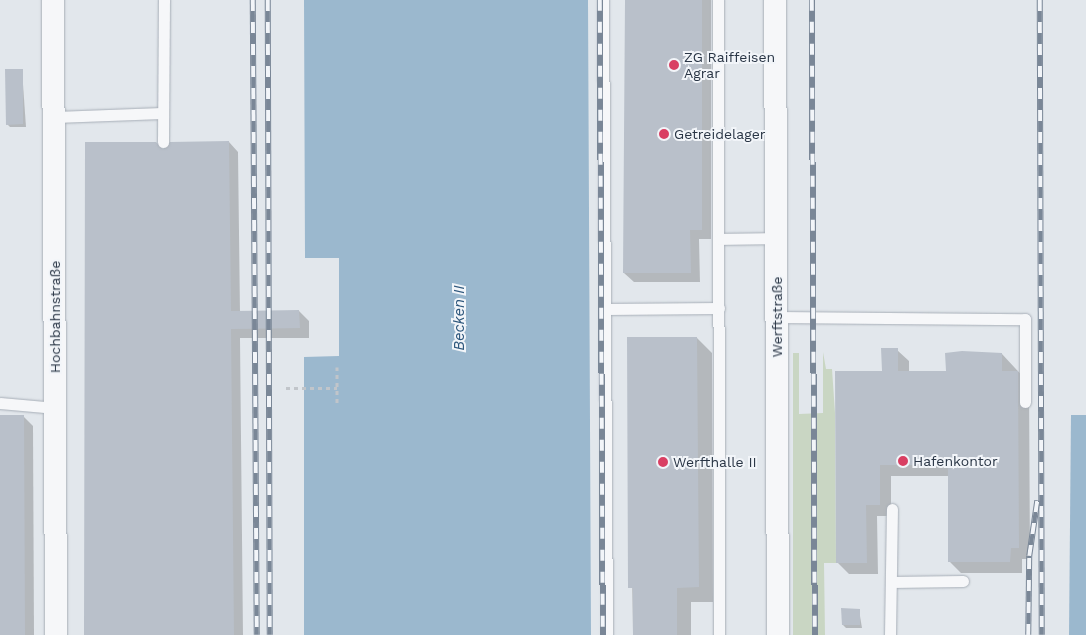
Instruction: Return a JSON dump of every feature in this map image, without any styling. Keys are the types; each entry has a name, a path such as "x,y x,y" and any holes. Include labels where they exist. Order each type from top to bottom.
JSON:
{"street":[{"name":"Hochbahnstraße","path":"53,0 56,635"},
{"name":"Werftstraße","path":"775,0 778,635"}],"lane":[{"path":"163,142 164,0"},
{"path":"603,0 607,635"},
{"path":"718,0 720,239 719,635"},
{"path":"54,117 163,113"},
{"path":"720,239 777,238"},
{"path":"606,309 720,308"},
{"path":"777,317 1026,319 1025,402"},
{"path":"0,402 56,408"},
{"path":"890,635 892,508"},
{"path":"891,582 963,581"}],"path":[{"path":"337,368 337,403"},
{"path":"286,388 337,388"}],"green space":[{"path":"823,352 826,369 832,369 835,413 836,563 824,563 825,635 793,635 793,353 799,353 799,414 823,413"}],"water":[{"name":"Becken II","path":"304,0 588,0 591,635 304,635 304,357 339,356 339,258 305,258"},
{"path":"1071,415 1086,415 1086,635 1069,635"}],"building":[{"name":"Getreidelager","path":"625,0 702,0 702,230 690,230 691,273 623,273"},
{"path":"5,69 23,69 23,124 6,125"},
{"path":"229,141 231,311 299,310 300,328 231,329 234,635 84,635 85,142 156,142 163,149 170,142"},
{"name":"Werfthalle II","path":"627,337 697,337 699,587 677,588 677,635 633,635 633,588 628,588"},
{"path":"881,348 898,348 898,371 946,371 945,353 962,351 1002,353 1002,371 1018,371 1019,548 1011,548 1010,562 948,562 948,465 880,465 880,505 866,505 867,563 836,563 835,371 882,371"},
{"path":"0,415 24,415 25,635 0,635"},
{"path":"841,608 860,609 860,625 842,625"}],"railway":[{"path":"253,0 257,635"},
{"path":"268,0 270,635"},
{"path":"600,0 603,635"},
{"path":"812,0 815,635"},
{"path":"1040,0 1042,635"},
{"path":"1028,635 1029,556 1037,501"}],"place":[{"name":"ZG Raiffeisen Agrar","path":"674,65"},
{"name":"Getreidelager","path":"664,134"},
{"name":"Hafenkontor","path":"903,461"},
{"name":"Werfthalle II","path":"663,462"}]}
